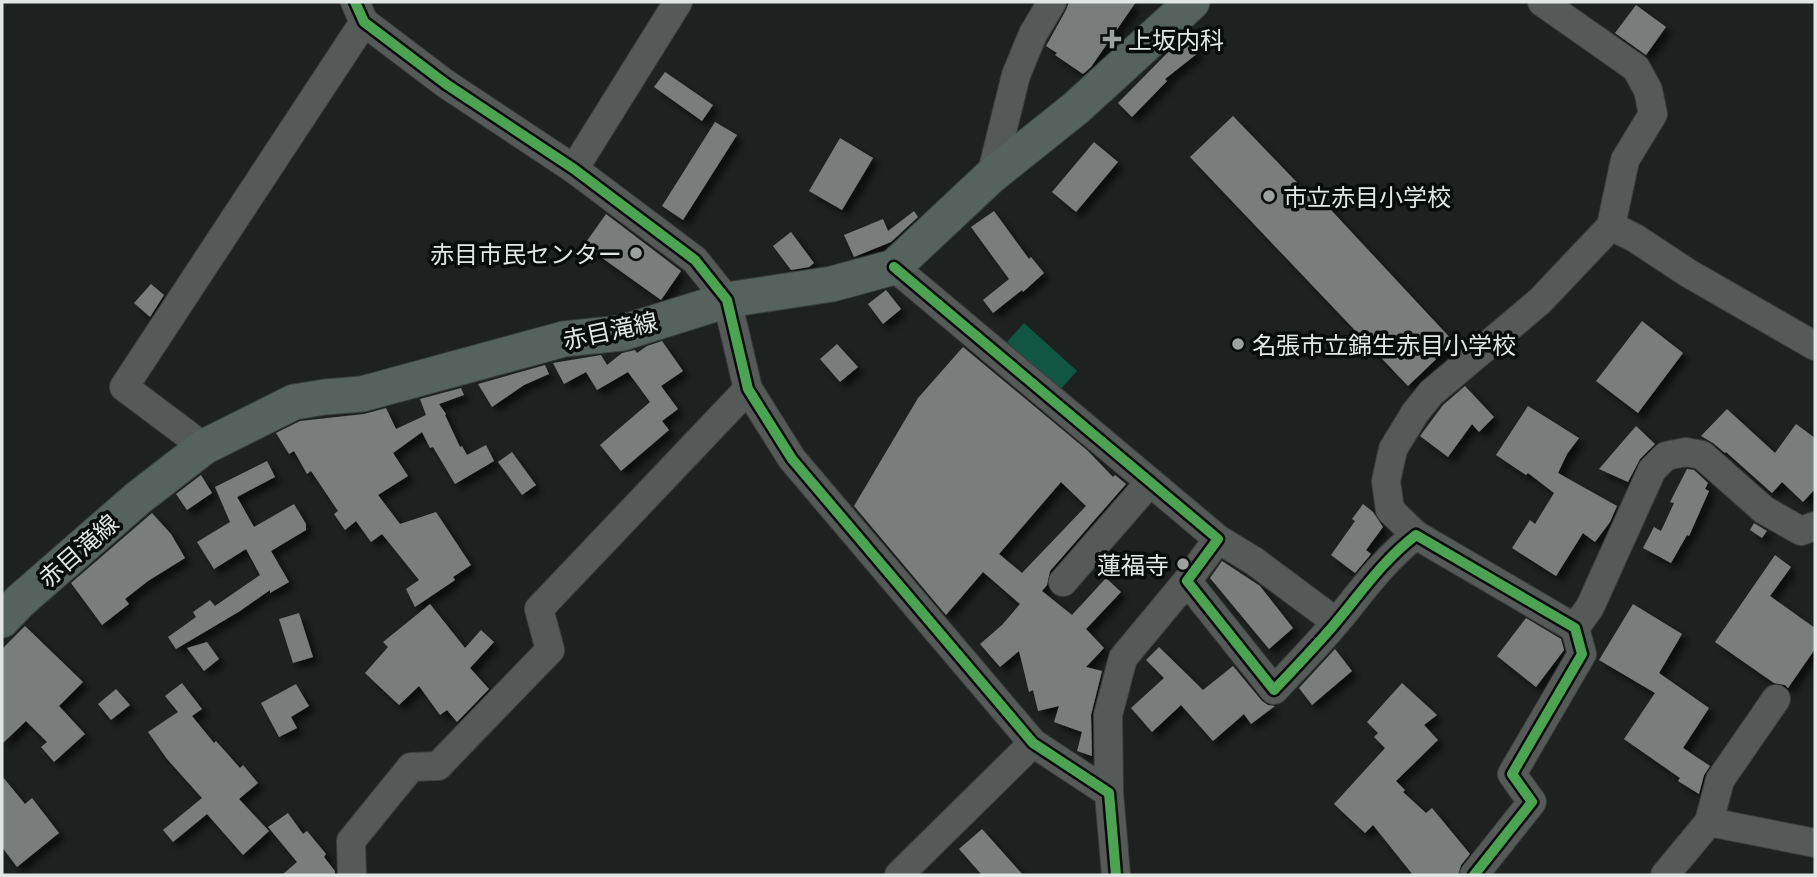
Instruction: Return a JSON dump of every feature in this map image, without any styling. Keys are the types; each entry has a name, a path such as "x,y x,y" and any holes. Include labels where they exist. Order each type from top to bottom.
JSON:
{"main road":[{"name":"赤目滝線","path":"2,620 19,601 138,498 204,447 294,402 362,394 564,338 622,332 727,300 832,284 894,267 990,176 1076,108 1192,2"}],"street":[{"path":"574,169 678,2"},
{"path":"990,176 1016,75 1033,34 1052,2"},
{"path":"1474,875 1532,803 1512,774 1582,654 1575,628 1416,535 1390,510 1386,481 1393,449 1431,393 1540,300 1611,226 1625,160 1653,114 1648,90 1636,68 1542,2"},
{"path":"204,447 124,387 360,12 446,84 574,169 695,260 727,300 748,389 792,459 1033,743 1109,793"},
{"path":"1611,226 1815,346"},
{"path":"894,267 1218,539 1254,561 1336,622"},
{"path":"352,875 351,841 411,767 438,766 550,650 540,609 748,389"},
{"path":"1575,628 1590,607 1652,470 1666,456 1686,452 1702,454 1764,510 1801,531 1815,526"},
{"path":"1063,582 1150,482"},
{"path":"1187,581 1275,690 1336,622 1361,589 1393,554 1416,535"},
{"path":"1116,875 1109,793 1108,715 1123,658 1218,539"},
{"path":"1665,875 1709,822 1720,780 1776,699"},
{"path":"899,875 1033,743"},
{"path":"1709,822 1815,843"}],"shaded area":[{"path":"1024,323 1077,371 1060,390 1007,342"}],"building":[{"path":"1069,2 1136,2 1091,67 1083,74 1046,46"},
{"path":"1636,5 1666,27 1646,55 1615,33"},
{"path":"1184,36 1198,53 1165,79 1167,81 1132,117 1118,103"},
{"path":"665,72 713,105 702,121 654,87"},
{"path":"1233,116 1313,199 1317,195 1454,342 1408,386 1190,157"},
{"path":"715,122 737,135 683,220 662,206"},
{"path":"840,138 873,158 842,210 809,191"},
{"path":"1094,142 1118,162 1076,212 1052,192"},
{"path":"914,211 918,217 891,242 854,257 844,235 883,219 888,231"},
{"path":"994,211 1029,259 1031,257 1044,273 993,313 983,300 1009,279 971,227"},
{"name":"赤目市民センター","path":"606,214 681,271 661,300 584,245"},
{"path":"791,232 814,263 809,267 791,270 773,246"},
{"path":"151,284 164,295 150,317 134,303"},
{"path":"886,290 901,309 883,324 868,304"},
{"path":"1642,321 1683,353 1638,413 1596,381"},
{"path":"662,341 683,371 661,386 678,409 662,421 669,430 621,471 600,445 650,402 628,372 597,390 586,372 564,384 553,363 601,355 607,365 622,353 635,350 637,353"},
{"path":"837,344 858,367 840,382 820,359"},
{"path":"963,347 1088,451 1113,477 1115,475 1126,484 1050,571 1047,585 1042,591 1072,615 1106,578 1121,592 1086,629 1104,648 1086,667 1102,671 1091,715 1092,756 1077,751 1082,732 1054,722 1059,706 1038,711 1033,690 1029,692 1019,651 1000,667 980,644 1002,625 1020,604 983,572 946,615 854,506 918,398","holes":["1061,482 1086,506 1022,573 999,554"]},
{"path":"545,365 549,374 524,385 492,407 478,384"},
{"path":"1465,386 1494,417 1479,432 1472,424 1448,457 1420,436 1443,405"},
{"path":"461,388 464,395 439,404 460,447 462,446 467,455 486,445 494,461 455,484 422,432 393,453 408,476 378,495 400,524 436,512 471,565 453,577 455,580 415,607 406,589 419,580 382,534 371,542 356,521 345,530 334,514 338,511 311,471 307,474 294,451 289,454 276,433 300,421 364,414 386,408 396,429 426,415 420,399"},
{"path":"1528,406 1579,438 1558,473 1617,506 1610,522 1595,542 1583,533 1556,576 1512,548 1530,520 1535,524 1554,493 1528,473 1526,475 1496,455"},
{"path":"1727,409 1775,453 1796,424 1815,438 1815,489 1803,502 1782,482 1772,493 1726,452 1701,436"},
{"path":"1636,426 1655,444 1640,459 1628,482 1599,469"},
{"path":"512,452 536,485 522,495 498,462"},
{"path":"267,461 275,477 237,497 254,527 294,504 306,524 306,530 271,551 289,582 270,593 270,590 176,649 168,637 196,617 193,612 210,600 215,606 260,575 246,549 214,569 197,542 230,522 215,487"},
{"path":"1687,469 1694,470 1708,483 1705,489 1709,491 1689,536 1687,535 1671,563 1643,548 1654,527 1661,531 1674,503 1670,502"},
{"path":"201,475 212,493 187,510 176,494"},
{"path":"1363,504 1373,512 1383,527 1366,550 1371,554 1355,573 1331,555 1355,521 1352,519"},
{"path":"152,513 171,534 185,558 125,599 129,604 102,625 71,583"},
{"path":"1754,523 1767,531 1762,538 1750,530"},
{"path":"1775,555 1791,567 1770,596 1815,628 1815,649 1788,688 1774,683 1715,642"},
{"path":"1222,561 1260,586 1293,628 1269,649 1210,578"},
{"path":"430,604 465,648 481,630 494,642 470,668 489,689 457,722 447,710 440,715 419,686 399,705 365,673 388,647 383,642"},
{"path":"1633,604 1682,634 1659,673 1709,708 1683,748 1710,766 1704,775 1699,794 1624,739 1655,693 1599,660"},
{"path":"299,613 313,657 293,663 279,619"},
{"path":"1526,618 1561,639 1564,650 1536,687 1497,656"},
{"path":"25,626 83,682 59,706 85,734 54,762 41,747 47,742 26,721 2,744 2,649"},
{"path":"207,642 219,659 204,671 187,648"},
{"path":"1159,647 1203,690 1233,666 1262,701 1275,706 1251,724 1244,714 1213,741 1181,705 1152,732 1131,708 1164,678 1146,660"},
{"path":"1335,649 1352,671 1312,705 1299,688"},
{"path":"182,683 202,709 192,716 214,743 216,741 240,768 243,765 258,783 239,799 269,831 243,855 207,814 173,842 163,830 202,798 167,759 148,732 178,712 165,696"},
{"path":"1402,683 1437,715 1424,725 1438,740 1396,781 1405,790 1403,792 1426,813 1432,808 1470,854 1461,865 1458,875 1413,875 1373,825 1365,833 1334,804 1385,748 1374,737 1378,733 1367,722"},
{"path":"296,684 309,706 291,717 297,728 279,737 261,703"},
{"path":"116,689 130,705 111,720 98,704"},
{"path":"2,776 25,804 32,798 59,833 17,867 2,847"},
{"path":"288,813 303,834 307,831 326,854 324,857 335,875 282,875 297,862 268,827"},
{"path":"982,829 1023,875 982,875 959,849"}],"cycle path":[{"path":"355,2 364,22 446,84 574,169 695,260 727,300 748,389 792,459 1033,743 1109,793 1116,875"},
{"path":"894,267 1218,539 1187,581 1274,690 1326,634 1382,567 1416,535 1575,628 1582,654 1512,774 1532,802 1474,875"}],"place":[{"name":"上坂内科","path":"1112,39"},
{"name":"市立赤目小学校","path":"1269,196"},
{"name":"赤目市民センター","path":"636,253"},
{"name":"名張市立錦生赤目小学校","path":"1238,344"},
{"name":"蓮福寺","path":"1183,564"}]}
